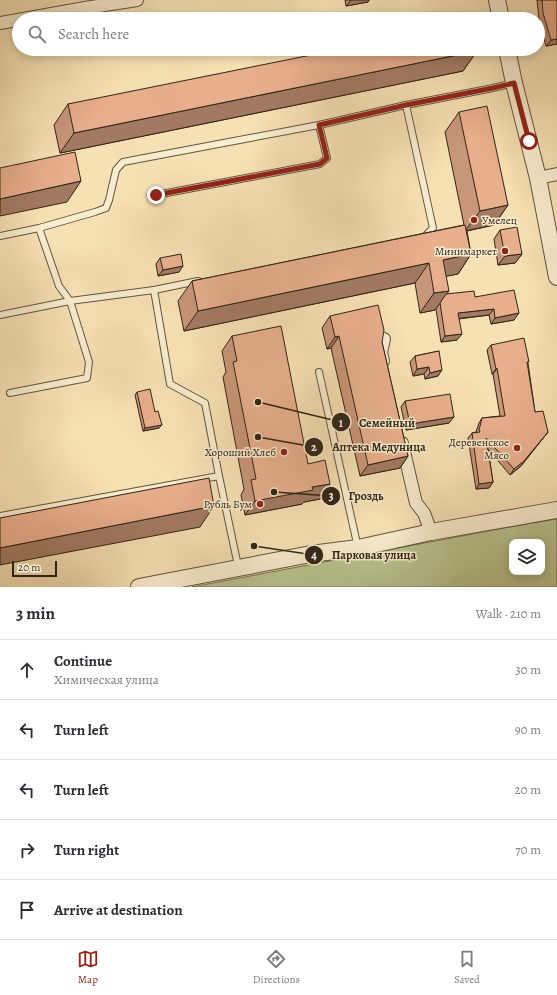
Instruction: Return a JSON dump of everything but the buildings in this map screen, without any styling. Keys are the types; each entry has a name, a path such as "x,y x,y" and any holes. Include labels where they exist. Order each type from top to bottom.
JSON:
{"street":[{"path":"497,0 500,12"},
{"path":"62,12 130,1"},
{"path":"0,23 12,21"},
{"path":"508,56 538,178 554,252 557,276"},
{"path":"538,178 557,174"},
{"path":"384,338 381,352 386,375"},
{"path":"400,436 416,503 424,513 431,532"},
{"path":"139,587 312,554 358,548 431,532 557,510"}],"lane":[{"path":"0,236 39,228 106,208 116,170 123,162 319,125 406,105 514,83"},
{"path":"406,105 433,228 425,236 418,238"},
{"path":"156,195 320,164 327,158 319,125"},
{"path":"10,393 87,378 89,362 70,300 59,286 39,228"},
{"path":"0,315 70,300 154,290 201,281"},
{"path":"154,290 170,384 204,403 239,568"},
{"path":"319,372 358,548"},
{"path":"0,516 219,476"}],"green space":[{"path":"557,518 557,587 192,587"}],"place":[{"name":"Умелец","path":"474,220"},
{"name":"Минимаркет","path":"505,251"},
{"name":"Семейный","path":"258,402"},
{"name":"Аптека Медуница","path":"258,437"},
{"name":"Деревенское Мясо","path":"517,448"},
{"name":"Хороший Хлеб","path":"284,452"},
{"name":"Гроздь","path":"274,492"},
{"name":"Рубль Бум","path":"260,504"},
{"name":"Парковая улица","path":"254,546"}],"route":[{"path":"156,195 320,164 327,158 319,125 406,105 514,83 529,141"}]}
